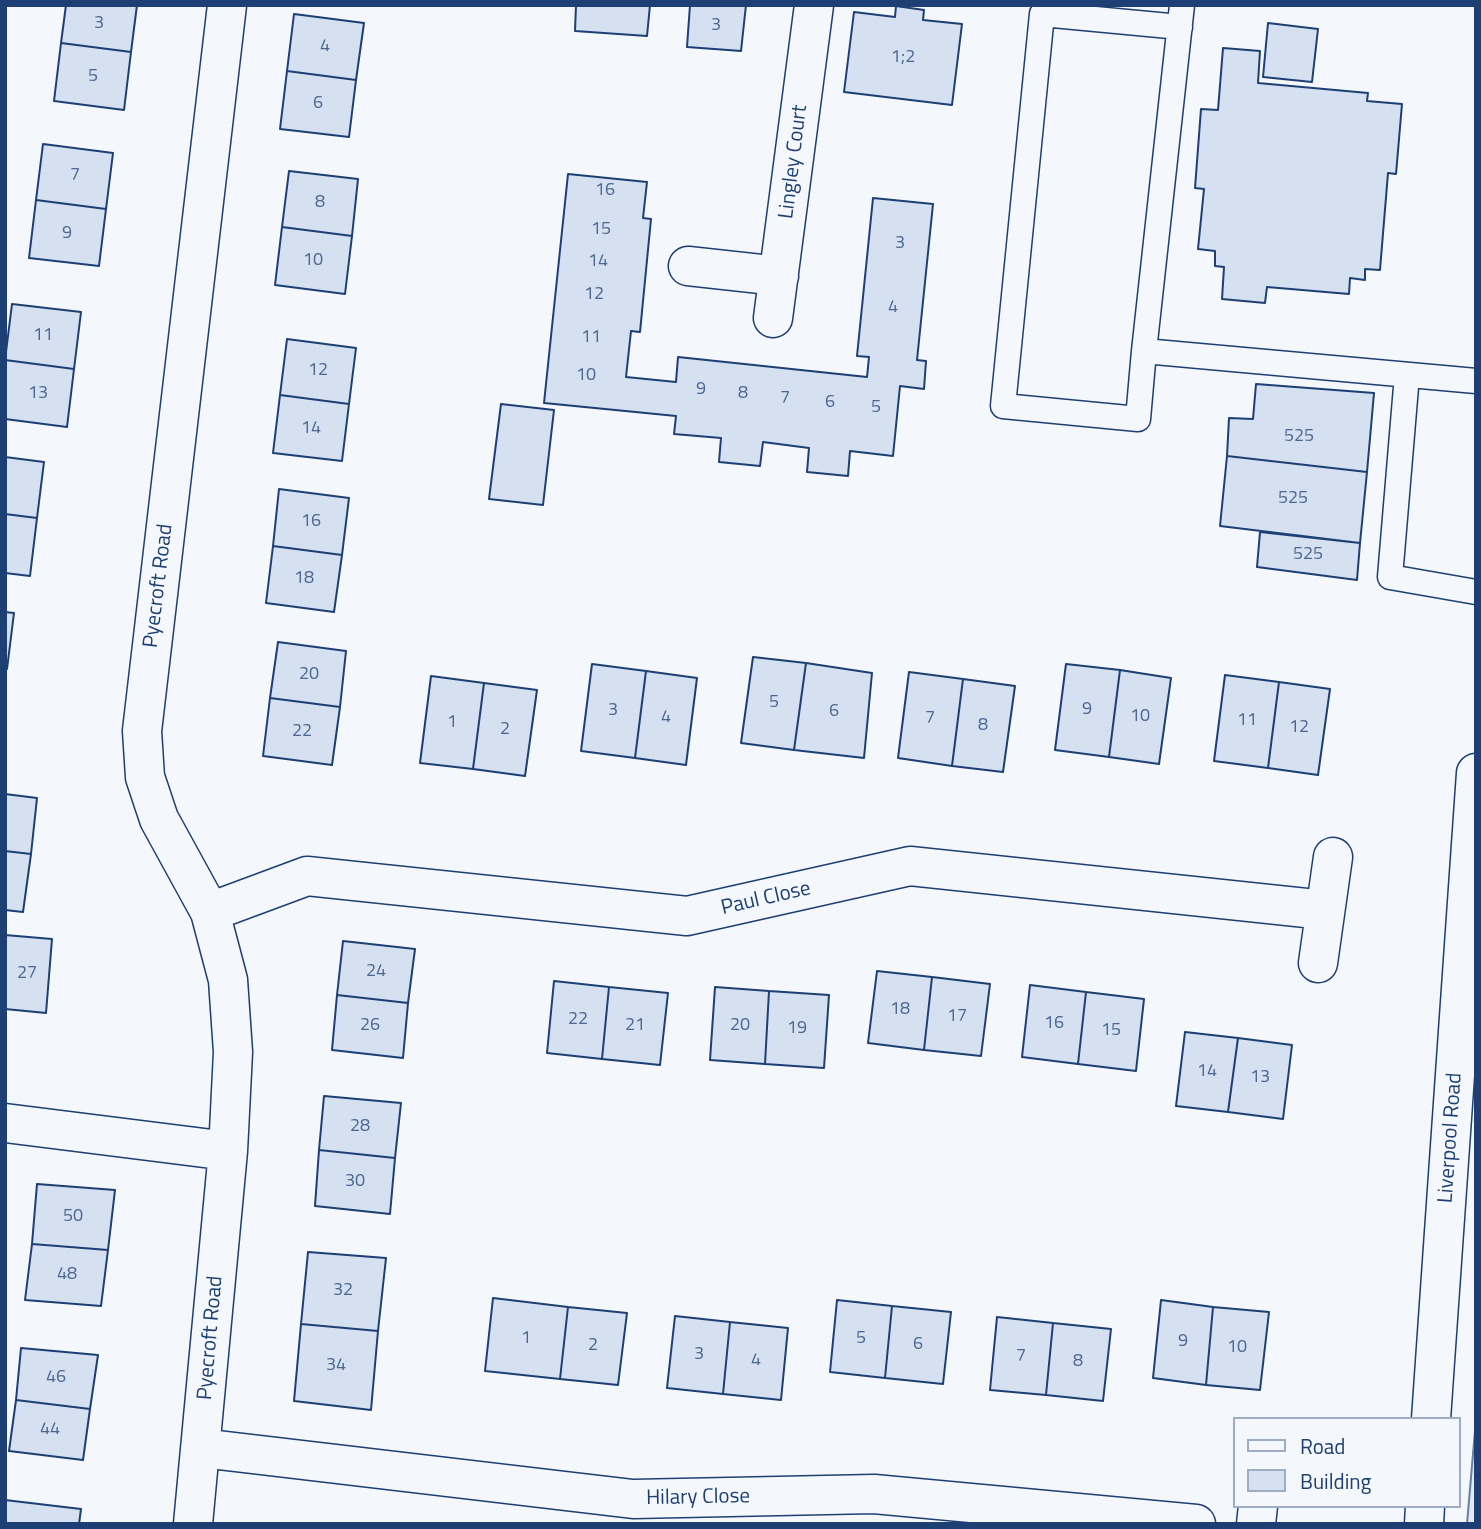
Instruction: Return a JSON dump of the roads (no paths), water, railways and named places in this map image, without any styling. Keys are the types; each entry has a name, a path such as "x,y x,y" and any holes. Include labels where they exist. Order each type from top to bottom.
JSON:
{"main road":[{"name":"Pyecroft Road","path":"193,1524 228,1151 233,1040 228,980 210,912 159,819 145,777 142,731 228,5"},
{"name":"Lingley Court","path":"773,318 814,5"},
{"path":"688,266 779,276"},
{"name":"Liverpool Road","path":"1432,1417 1476,773"},
{"path":"1318,963 1333,857"},
{"name":"Paul Close","path":"210,912 307,876 687,916 910,866 1325,910"},
{"path":"5,1123 228,1151"},
{"name":"Hilary Close","path":"201,1448 634,1499 874,1494 1196,1524"}],"lane":[{"path":"1042,14 1181,16 1144,351 1138,419 1003,406 1042,14"},
{"path":"1144,351 1476,381"},
{"path":"1407,375 1390,577 1476,592"}]}
